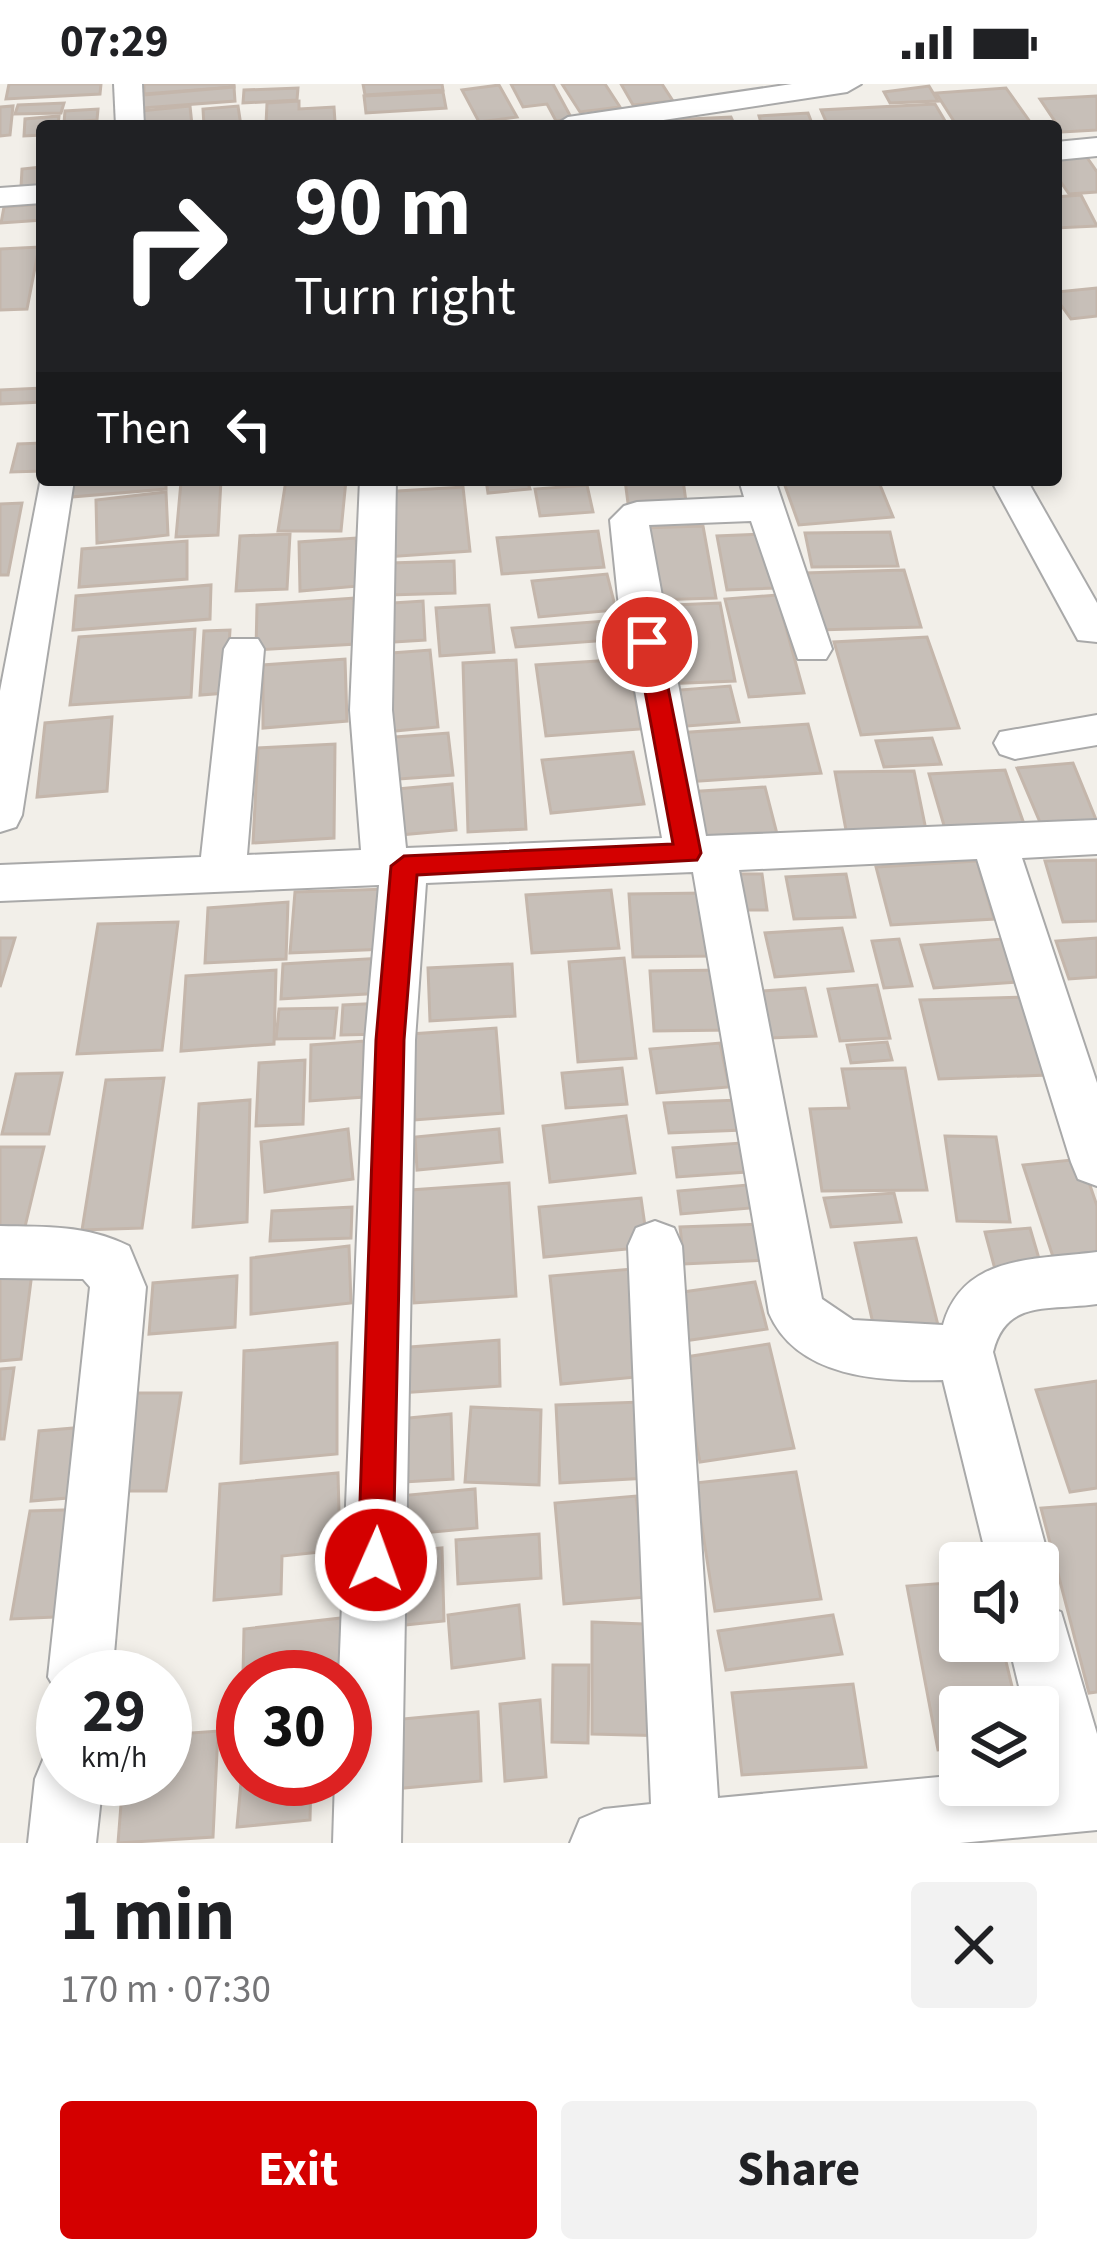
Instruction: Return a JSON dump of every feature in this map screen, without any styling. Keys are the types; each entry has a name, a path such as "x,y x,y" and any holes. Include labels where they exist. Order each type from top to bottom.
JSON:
{"street":[{"path":"128,84 130,120"},
{"path":"612,84 636,119 674,96 803,91 847,84"},
{"path":"803,91 818,120"},
{"path":"1062,150 1097,146"},
{"path":"0,197 36,194"},
{"path":"0,815 55,486"},
{"path":"368,1843 395,866 371,710 378,486"},
{"path":"1012,486 1092,630"},
{"path":"812,649 762,494 638,514 629,520 638,598 700,854 797,1313 831,1341 860,1352 964,1352"},
{"path":"222,873 244,649"},
{"path":"1015,742 1097,730"},
{"path":"0,883 1097,837"},
{"path":"994,841 1097,1162"},
{"path":"655,1246 687,1840"},
{"path":"0,1252 87,1253 110,1264 118,1287 83,1650"},
{"path":"1014,1542 964,1352 975,1311 997,1291 1097,1278"},
{"path":"604,1843 1015,1825 1089,1797 1046,1662"},
{"path":"62,1843 66,1806"}],"building":[{"path":"9,84 101,84 100,94 6,99"},
{"path":"144,84 234,84 234,87 144,94"},
{"path":"363,84 442,84 443,90 365,95"},
{"path":"511,84 553,84 572,119 555,120 547,104 523,107"},
{"path":"562,84 605,84 620,107 580,112"},
{"path":"621,84 662,84 673,101 633,105"},
{"path":"499,85 517,117 478,120 462,90"},
{"path":"929,86 938,101 890,103 884,92"},
{"path":"234,87 235,101 143,108 143,95"},
{"path":"298,88 297,100 243,103 244,90"},
{"path":"1006,88 1029,120 953,120 936,93"},
{"path":"443,92 446,108 366,113 364,96"},
{"path":"1097,96 1097,130 1062,132 1062,120 1054,120 1040,99"},
{"path":"299,101 299,109 334,107 335,120 266,120 267,103"},
{"path":"64,103 61,113 15,114 18,105"},
{"path":"935,104 944,120 825,120 821,110"},
{"path":"13,106 10,135 0,136 0,107"},
{"path":"190,106 191,120 141,120 140,111"},
{"path":"238,106 240,120 204,120 203,109"},
{"path":"98,109 97,120 64,120 65,111"},
{"path":"808,113 811,120 760,120 759,116"},
{"path":"59,116 59,120 36,120 36,135 24,136 25,119"},
{"path":"731,117 732,120 670,120"},
{"path":"1086,156 1097,172 1097,192 1069,194 1062,184 1062,158"},
{"path":"36,168 36,186 21,187 22,169"},
{"path":"1081,195 1097,226 1062,228 1062,197"},
{"path":"36,204 36,220 1,223 4,207"},
{"path":"36,247 27,309 0,310 0,249"},
{"path":"1097,288 1097,316 1071,319 1062,306 1062,291"},
{"path":"36,388 36,402 0,404 0,390"},
{"path":"36,443 36,471 11,472 18,444"},
{"path":"72,486 166,486 166,489 71,497"},
{"path":"181,486 221,486 218,535 176,537"},
{"path":"285,486 345,486 341,531 278,531"},
{"path":"487,486 530,489 488,493"},
{"path":"587,486 593,512 540,516 535,489"},
{"path":"626,486 684,486 687,509 629,511"},
{"path":"785,486 880,486 893,517 799,525"},
{"path":"463,487 470,551 386,557 382,492"},
{"path":"166,492 168,535 97,543 96,500"},
{"path":"22,503 8,575 0,575 0,504"},
{"path":"703,526 716,598 653,600 642,528"},
{"path":"598,531 604,567 502,574 497,538"},
{"path":"890,532 898,566 812,567 805,533"},
{"path":"290,534 287,589 236,591 240,536"},
{"path":"764,534 775,588 727,590 717,536"},
{"path":"356,538 359,586 300,591 299,542"},
{"path":"187,541 187,579 79,587 82,549"},
{"path":"454,561 455,593 390,595 390,563"},
{"path":"904,570 921,627 818,630 805,573"},
{"path":"607,574 616,610 539,617 532,581"},
{"path":"211,585 210,619 73,630 76,596"},
{"path":"777,595 804,693 749,697 725,599"},
{"path":"354,598 356,644 256,650 257,605"},
{"path":"423,601 425,640 379,643 378,604"},
{"path":"720,603 735,681 663,684 650,606"},
{"path":"489,605 494,652 440,656 436,608"},
{"path":"619,620 624,639 516,647 512,628"},
{"path":"195,629 191,697 70,705 79,637"},
{"path":"230,630 226,693 200,695 204,631"},
{"path":"927,637 959,728 861,735 834,642"},
{"path":"430,650 438,727 384,732 379,654"},
{"path":"345,659 347,721 263,728 263,665"},
{"path":"628,659 641,729 546,736 536,665"},
{"path":"516,660 526,829 468,832 463,663"},
{"path":"730,686 739,722 675,727 667,691"},
{"path":"112,717 107,791 37,797 45,723"},
{"path":"808,724 821,773 686,782 677,733"},
{"path":"448,733 453,775 386,780 382,738"},
{"path":"932,738 941,764 884,767 876,741"},
{"path":"335,744 334,838 253,843 258,748"},
{"path":"633,752 644,804 551,813 542,760"},
{"path":"1073,763 1097,822 1042,827 1017,768"},
{"path":"1005,770 1024,824 945,829 929,774"},
{"path":"914,771 926,830 846,830 835,772"},
{"path":"452,784 456,830 388,836 385,790"},
{"path":"765,787 777,834 696,840 687,792"},
{"path":"1097,860 1097,921 1063,922 1045,861"},
{"path":"977,861 994,919 891,925 876,867"},
{"path":"739,874 762,874 767,910 744,910"},
{"path":"846,874 855,917 794,919 786,877"},
{"path":"388,889 387,949 290,953 295,892"},
{"path":"611,890 619,948 532,953 526,895"},
{"path":"706,893 712,956 633,957 629,894"},
{"path":"288,902 286,959 205,963 208,908"},
{"path":"178,922 162,1050 77,1054 98,924"},
{"path":"842,928 853,971 775,977 765,933"},
{"path":"0,938 15,938 0,987"},
{"path":"1097,938 1097,977 1069,979 1056,941"},
{"path":"899,939 912,986 884,988 872,941"},
{"path":"1003,939 1018,982 934,988 921,945"},
{"path":"382,958 383,993 281,999 283,964"},
{"path":"624,958 636,1058 578,1062 569,962"},
{"path":"512,964 515,1016 430,1021 428,968"},
{"path":"276,970 274,1044 181,1051 186,976"},
{"path":"725,970 731,1030 654,1031 650,971"},
{"path":"877,985 890,1038 840,1041 828,989"},
{"path":"805,988 816,1036 771,1038 761,991"},
{"path":"1027,997 1048,1075 939,1079 920,1000"},
{"path":"384,1003 383,1034 341,1035 343,1005"},
{"path":"337,1008 334,1038 276,1039 279,1009"},
{"path":"496,1028 503,1113 415,1120 411,1034"},
{"path":"364,1041 364,1097 310,1101 311,1045"},
{"path":"887,1042 892,1060 851,1063 847,1045"},
{"path":"720,1043 729,1087 657,1093 650,1049"},
{"path":"305,1060 303,1124 256,1126 259,1063"},
{"path":"622,1068 627,1104 566,1108 562,1073"},
{"path":"905,1068 927,1190 822,1191 810,1109 849,1108 842,1069"},
{"path":"62,1073 49,1134 2,1134 16,1074"},
{"path":"164,1078 142,1228 82,1230 106,1080"},
{"path":"250,1100 247,1222 193,1227 199,1104"},
{"path":"739,1100 743,1130 669,1133 664,1103"},
{"path":"626,1116 635,1173 550,1182 543,1126"},
{"path":"348,1129 353,1179 265,1192 261,1142"},
{"path":"499,1129 502,1162 417,1170 415,1137"},
{"path":"945,1136 996,1137 1010,1222 957,1221"},
{"path":"741,1143 746,1172 677,1177 673,1148"},
{"path":"0,1147 44,1147 23,1235 0,1235"},
{"path":"1081,1159 1097,1206 1097,1262 1056,1266 1023,1165"},
{"path":"509,1183 516,1296 414,1303 411,1190"},
{"path":"747,1185 751,1208 681,1214 678,1191"},
{"path":"894,1193 901,1222 831,1227 824,1198"},
{"path":"641,1198 648,1247 544,1257 539,1207"},
{"path":"352,1207 351,1238 270,1241 272,1211"},
{"path":"766,1224 772,1260 684,1264 680,1227"},
{"path":"1030,1228 1042,1269 996,1273 985,1232"},
{"path":"916,1238 940,1333 876,1337 855,1243"},
{"path":"349,1246 351,1303 251,1314 251,1258"},
{"path":"33,1265 21,1359 0,1361 0,1268"},
{"path":"644,1268 658,1375 561,1384 550,1276"},
{"path":"237,1276 235,1327 149,1334 153,1283"},
{"path":"755,1282 767,1329 677,1342 668,1294"},
{"path":"499,1340 500,1386 386,1394 385,1349"},
{"path":"337,1343 337,1454 241,1463 244,1351"},
{"path":"769,1344 794,1448 700,1462 679,1358"},
{"path":"14,1368 4,1439 0,1439 0,1369"},
{"path":"1097,1381 1097,1488 1070,1492 1036,1390"},
{"path":"135,1393 181,1393 166,1491 119,1491"},
{"path":"642,1402 648,1478 560,1483 556,1405"},
{"path":"471,1407 541,1410 539,1485 465,1482"},
{"path":"451,1414 453,1479 388,1483 387,1420"},
{"path":"98,1426 92,1496 31,1501 39,1431"},
{"path":"796,1472 821,1599 715,1611 695,1483"},
{"path":"338,1473 340,1550 282,1556 281,1594 214,1600 220,1484"},
{"path":"475,1489 477,1528 399,1535 398,1496"},
{"path":"636,1496 648,1597 564,1604 555,1503"},
{"path":"1097,1504 1097,1692 1089,1693 1059,1577 1059,1542 1050,1542 1041,1508"},
{"path":"94,1509 77,1616 11,1619 30,1511"},
{"path":"539,1534 541,1578 458,1584 456,1540"},
{"path":"442,1548 444,1621 386,1627 385,1553"},
{"path":"939,1584 939,1662 1006,1662 1012,1686 939,1686 939,1750 938,1750 907,1586"},
{"path":"519,1605 524,1658 452,1668 448,1615"},
{"path":"833,1615 842,1654 726,1670 718,1631"},
{"path":"341,1618 342,1650 244,1650 244,1629"},
{"path":"592,1622 670,1625 671,1736 592,1734"},
{"path":"553,1665 589,1665 588,1743 552,1742"},
{"path":"853,1684 866,1767 742,1775 732,1693"},
{"path":"540,1700 546,1777 505,1781 500,1704"},
{"path":"478,1712 481,1781 382,1790 381,1721"},
{"path":"216,1731 213,1837 118,1843 121,1806 192,1806 192,1733"},
{"path":"239,1806 310,1806 310,1820 237,1827"}],"route":[{"path":"376,1560 390,1040 404,866 688,853 647,642"}]}
